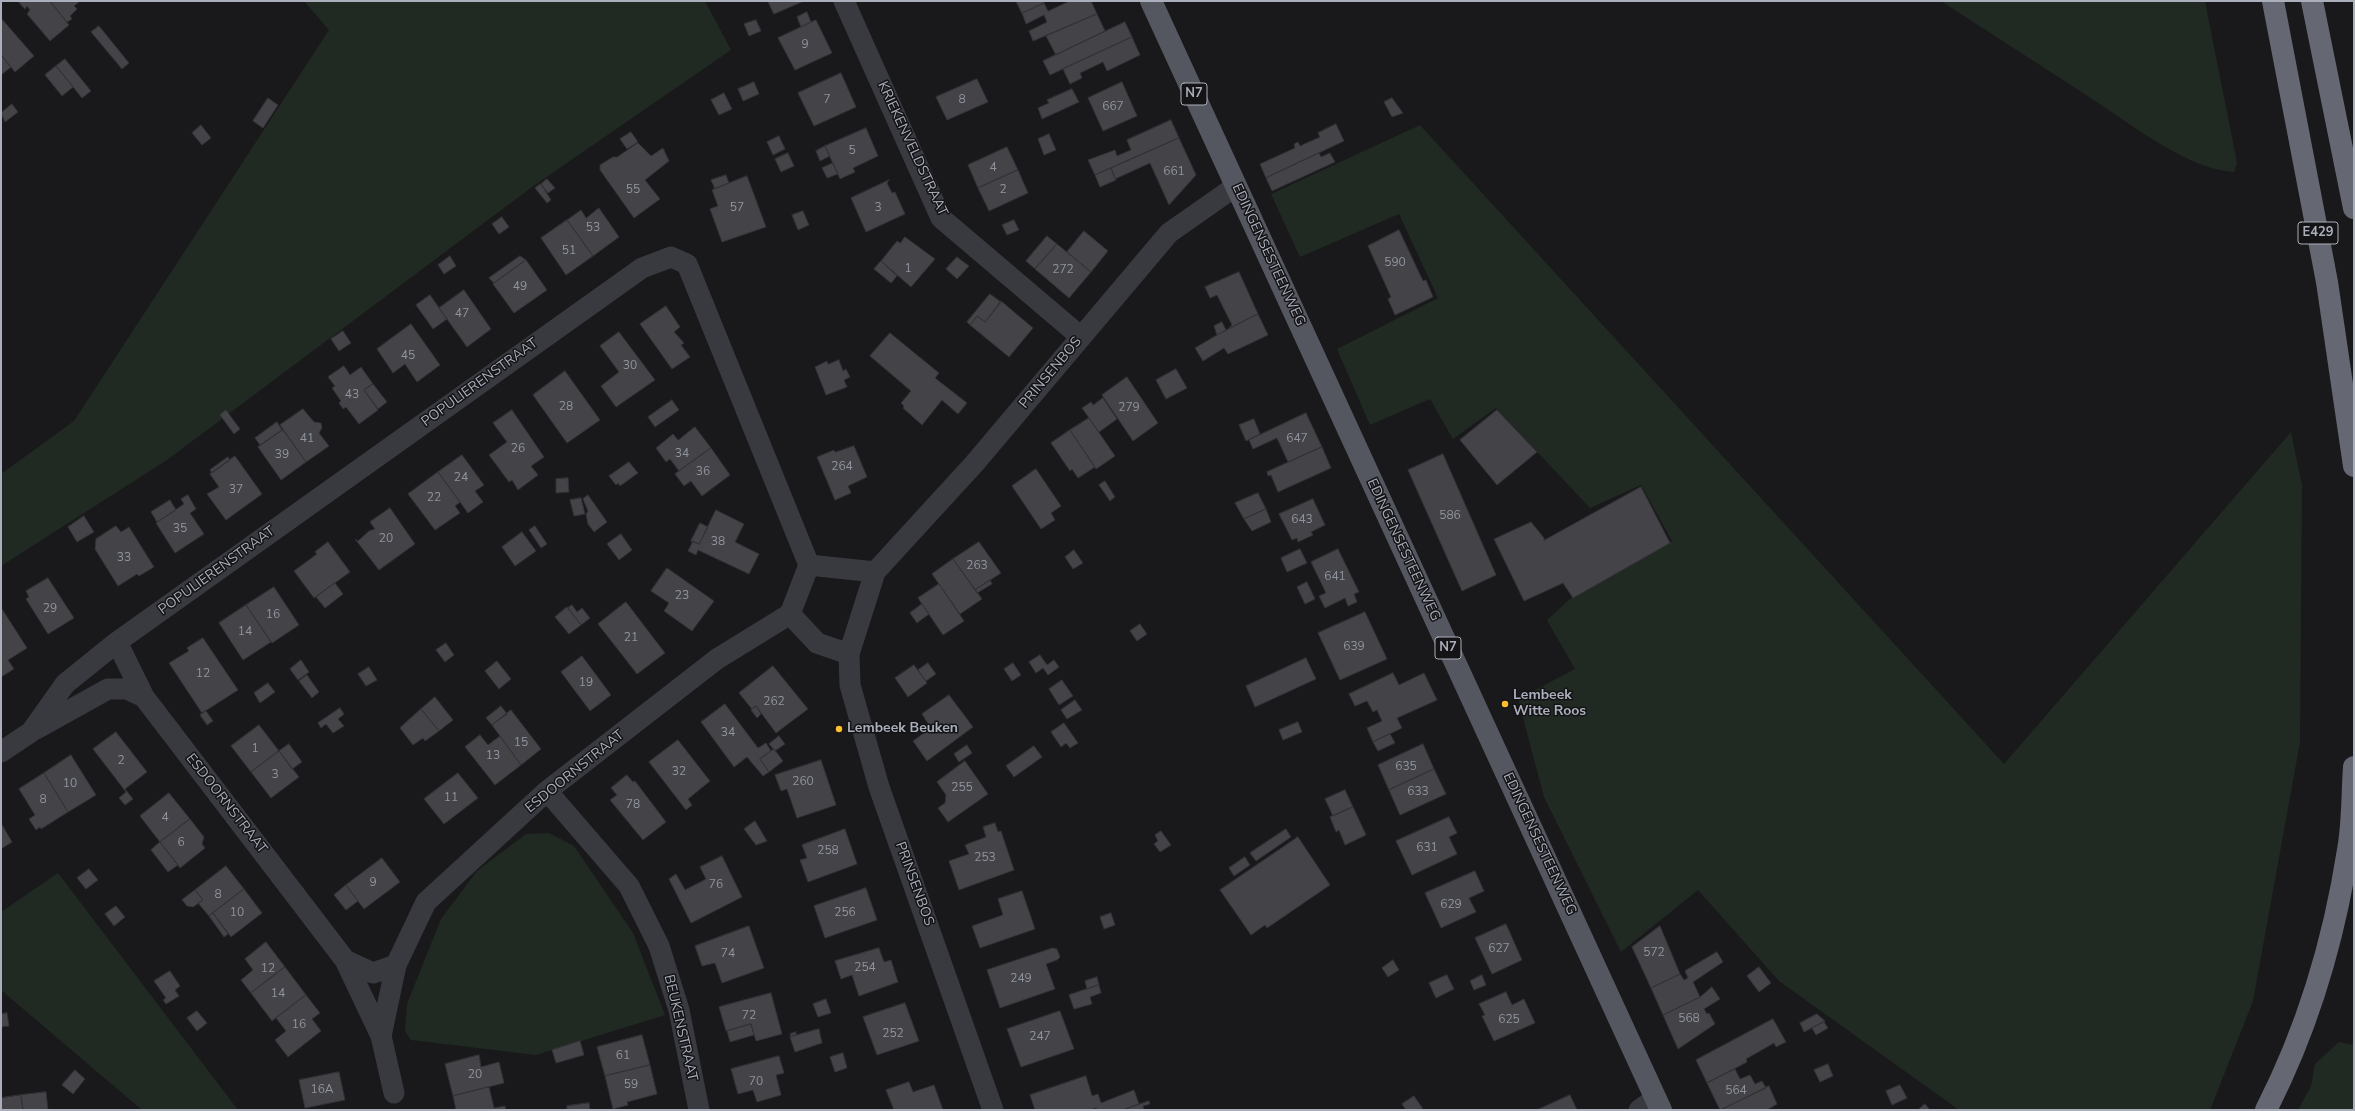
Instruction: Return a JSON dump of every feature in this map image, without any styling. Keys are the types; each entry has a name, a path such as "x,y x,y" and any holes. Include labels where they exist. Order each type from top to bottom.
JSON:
{"highway":[{"name":"E429","path":"2273,1 2327,282 2354,466"},
{"path":"2312,1 2354,208"},
{"path":"2266,1110 2286,1071 2312,1002 2332,936 2349,848 2354,767"}],"main road":[{"name":"EDINGENSESTEENWEG","path":"1151,1 1652,1106"}],"street":[{"name":"KRIEKENVELDSTRAAT","path":"844,1 941,218 1081,337"},
{"name":"PRINSENBOS","path":"993,1110 879,787 850,685 849,654 875,572 974,464 1169,233 1236,186"},
{"name":"POPULIERENSTRAAT","path":"30,732 65,684 117,642 642,268 671,257 687,264 809,565"},
{"path":"849,654 817,643 790,614 809,565 875,572"},
{"name":"ESDOORNSTRAAT","path":"381,1036 396,965 426,902 547,791 717,659 790,614"},
{"name":"ESDOORNSTRAAT","path":"117,642 144,697 345,960 381,1036 394,1093"},
{"name":"POPULIERENSTRAAT","path":"1,752 30,732 108,688 127,689 144,697"},
{"name":"BEUKENSTRAAT","path":"547,791 629,886 660,946 679,1010 699,1110"},
{"name":"ESDOORNSTRAAT","path":"345,960 373,973 396,965"}],"shaded area":[{"path":"304,1 705,1 731,50 532,187 167,460 1,566 1,474 74,421 329,30"},
{"path":"1941,1 2205,1 2237,163 2234,172 2216,169 2197,163 2159,143"},
{"path":"1420,125 2004,764 2291,432 2302,485 2300,742 2253,1001 2210,1110 1959,1110 1779,981 1698,890 1621,952 1544,797 1518,699 1575,669 1547,620 1572,597 1672,541 1641,485 1590,508 1496,408 1453,439 1430,399 1370,425 1337,349 1438,298 1399,214 1300,257 1271,194"},
{"path":"549,833 574,846 633,933 665,1015 536,1055 411,1040 405,1031 407,1004 441,919 477,871 526,834"},
{"path":"58,873 238,1110 142,1110 1,990 1,912"},
{"path":"2339,1042 2354,1045 2354,1110 2298,1110 2311,1086 2315,1064"}],"building":[{"path":"18,1 50,1 69,25 50,41 27,14 30,10 27,6 25,9"},
{"path":"50,1 79,2 74,6 77,9 70,16 72,19 67,22"},
{"path":"768,1 804,1 774,14"},
{"path":"1016,1 1043,1 1044,3 1022,13"},
{"path":"1070,1 1091,1 1097,14 1033,41 1029,31 1047,22 1044,15 1026,24 1022,13 1044,3 1048,11"},
{"path":"807,12 811,22 801,27 797,17"},
{"path":"1097,14 1105,31 1056,55 1046,36"},
{"path":"1,18 34,56 15,72 1,55"},
{"path":"756,20 761,31 749,36 744,24"},
{"path":"816,20 832,53 795,70 778,38"},
{"path":"1125,22 1132,37 1050,75 1043,61"},
{"path":"99,26 129,63 122,69 91,32"},
{"path":"1132,37 1140,55 1107,71 1103,62 1080,73 1082,78 1070,84 1063,69"},
{"path":"1,55 11,67 1,75"},
{"path":"65,59 91,91 82,98 56,66"},
{"path":"56,66 73,87 62,96 45,75"},
{"path":"841,73 856,107 814,126 798,93"},
{"path":"977,79 988,102 947,120 936,97"},
{"path":"754,82 759,94 743,101 738,89"},
{"path":"1122,82 1137,116 1103,131 1088,98"},
{"path":"1072,89 1079,102 1042,119 1038,108 1049,103 1047,100"},
{"path":"724,93 732,109 719,115 711,100"},
{"path":"268,98 278,105 263,128 253,121"},
{"path":"1392,98 1403,113 1392,117 1384,102"},
{"path":"12,104 18,112 5,122 1,113"},
{"path":"1171,120 1179,138 1095,175 1088,160 1115,150 1117,156 1131,150 1127,140"},
{"path":"1336,124 1344,141 1266,178 1260,164 1295,148 1294,144 1298,142 1300,146 1320,137 1318,133"},
{"path":"201,125 211,138 202,145 192,133"},
{"path":"866,128 878,156 853,168 855,172 840,179 825,146"},
{"path":"631,132 638,142 627,149 620,139"},
{"path":"1049,134 1056,150 1044,155 1038,139"},
{"path":"779,136 785,149 773,155 767,142"},
{"path":"1179,138 1196,175 1169,205 1150,163 1115,179 1111,168"},
{"path":"638,143 651,156 663,148 669,161 645,180 660,199 634,218 600,170 600,165 613,157 617,157"},
{"path":"825,146 830,156 820,161 816,151"},
{"path":"1007,147 1018,170 978,188 968,165"},
{"path":"788,153 794,166 781,172 775,159"},
{"path":"1319,153 1321,157 1330,153 1335,162 1272,191 1266,178"},
{"path":"833,163 838,174 827,178 822,168"},
{"path":"1111,168 1116,180 1100,187 1095,175"},
{"path":"1018,170 1028,193 989,211 978,188"},
{"path":"726,175 729,183 715,189 711,180"},
{"path":"747,176 766,227 722,242 710,209 718,206 712,190"},
{"path":"547,179 555,188 548,193 541,184"},
{"path":"889,180 887,183 892,193 895,192 905,214 866,232 851,198"},
{"path":"541,184 551,200 547,203 535,188"},
{"path":"599,208 619,237 593,256 567,220 581,210 586,218"},
{"path":"803,211 809,225 798,230 792,215"},
{"path":"502,217 509,227 499,234 492,224"},
{"path":"567,220 593,256 566,275 541,238"},
{"path":"1014,220 1019,230 1007,235 1002,225"},
{"path":"1399,230 1423,281 1426,280 1433,297 1395,315 1388,299 1391,297 1368,246"},
{"path":"1084,231 1108,251 1091,272 1067,252"},
{"path":"1047,236 1057,244 1035,269 1026,261"},
{"path":"905,237 935,259 911,287 881,261 897,241 900,243"},
{"path":"1057,244 1091,272 1069,298 1035,269"},
{"path":"450,256 456,266 444,274 438,265"},
{"path":"520,256 526,260 494,283 489,278"},
{"path":"957,257 969,266 957,279 946,269"},
{"path":"526,260 547,290 514,313 493,284"},
{"path":"881,261 897,276 891,283 874,269"},
{"path":"1239,272 1258,314 1228,329 1232,325 1217,295 1210,298 1205,287"},
{"path":"464,290 491,329 467,347 439,308"},
{"path":"990,294 1001,302 985,322 977,316 970,325 967,322"},
{"path":"430,295 447,319 433,329 416,305"},
{"path":"1001,301 1033,328 1009,357 970,325 977,316 985,322"},
{"path":"666,306 680,327 674,332 684,343 681,345 690,357 672,369 640,324"},
{"path":"1258,314 1268,335 1228,354 1224,348 1203,361 1195,348"},
{"path":"1222,322 1226,330 1217,335 1214,326"},
{"path":"411,324 440,365 417,382 405,364 393,373 377,349"},
{"path":"343,331 351,343 339,351 331,339"},
{"path":"619,332 655,380 616,407 601,386 619,372 600,346"},
{"path":"890,333 939,373 935,378 967,403 958,414 942,400 922,425 903,408 904,406 901,403 911,391 870,356"},
{"path":"839,360 843,371 846,369 850,377 844,380 847,387 826,395 815,367 827,361 828,364"},
{"path":"344,366 350,375 361,367 373,384 364,390 378,410 359,424 346,407 343,409 339,403 341,401 332,388 335,386 328,377"},
{"path":"1176,369 1187,388 1166,399 1156,380"},
{"path":"565,371 600,420 567,443 533,395"},
{"path":"1127,377 1158,423 1133,441 1102,395"},
{"path":"373,384 387,402 378,409 364,390"},
{"path":"1103,398 1117,419 1099,432 1082,408 1091,402 1093,405"},
{"path":"672,400 679,410 655,427 648,417"},
{"path":"303,409 314,422 321,423 322,428 319,433 329,446 306,462 280,425"},
{"path":"226,410 240,429 234,434 220,415"},
{"path":"512,410 544,457 531,466 538,475 518,490 512,480 509,482 489,455 507,442 493,423"},
{"path":"1497,410 1537,452 1497,485 1460,440"},
{"path":"1306,413 1322,447 1288,462 1277,438 1253,449 1249,440"},
{"path":"1089,418 1115,456 1096,469 1070,430"},
{"path":"1254,419 1260,434 1246,441 1239,425"},
{"path":"277,422 282,430 260,445 255,438"},
{"path":"695,427 711,448 679,471 670,459 666,462 656,448 673,434 678,440"},
{"path":"283,430 306,462 281,480 258,447"},
{"path":"1070,430 1095,467 1078,478 1072,469 1070,471 1051,443"},
{"path":"854,446 867,477 848,486 851,493 835,500 817,457 834,450 835,452"},
{"path":"1322,447 1331,468 1278,492 1271,475 1268,476 1267,472"},
{"path":"711,448 730,475 702,496 691,481 684,486 675,474"},
{"path":"1443,454 1496,575 1462,591 1408,470"},
{"path":"462,455 484,485 475,491 483,502 468,513 438,472"},
{"path":"235,456 262,494 226,520 207,494 219,487 210,474"},
{"path":"228,457 230,460 212,473 210,470"},
{"path":"629,462 638,473 620,486 618,483 616,485 609,476"},
{"path":"1036,469 1061,506 1051,513 1055,520 1041,529 1012,486"},
{"path":"438,472 460,502 455,506 460,513 435,530 408,494"},
{"path":"568,478 569,492 556,493 556,479"},
{"path":"1105,481 1115,497 1110,501 1099,485"},
{"path":"1641,487 1670,543 1573,598 1563,583 1524,601 1494,539 1531,522 1544,540"},
{"path":"1258,493 1266,509 1244,519 1235,503"},
{"path":"188,495 196,509 190,513 204,534 175,553 156,523 184,504 181,499"},
{"path":"588,495 607,522 594,532 588,524 586,514 588,511 583,499"},
{"path":"581,498 585,514 574,516 570,500"},
{"path":"1313,499 1325,525 1311,532 1313,535 1298,542 1297,538 1292,540 1279,514"},
{"path":"170,500 176,510 157,522 151,512"},
{"path":"390,508 415,544 379,570 355,539 358,541 369,531 375,529 370,522"},
{"path":"1266,509 1271,522 1252,531 1244,519"},
{"path":"716,510 744,524 735,542 759,554 749,574 698,550 696,555 688,551 693,541 699,544"},
{"path":"84,516 94,532 77,542 68,527"},
{"path":"700,523 708,527 699,544 691,541"},
{"path":"116,526 121,532 129,527 154,567 139,576 137,574 118,586 95,549 96,539"},
{"path":"535,526 547,544 541,548 529,530"},
{"path":"522,532 536,551 515,566 502,547"},
{"path":"621,534 632,550 619,560 607,544"},
{"path":"328,542 350,572 314,598 294,571 317,554 315,552"},
{"path":"979,542 1001,573 975,590 953,559"},
{"path":"1300,549 1307,563 1287,572 1281,558"},
{"path":"1338,549 1359,592 1354,594 1357,602 1348,606 1345,598 1325,608 1319,596 1326,593 1311,562"},
{"path":"1074,550 1083,563 1073,569 1065,557"},
{"path":"953,559 982,599 960,614 932,574"},
{"path":"667,568 714,601 692,631 664,611 669,603 651,591"},
{"path":"48,578 74,618 48,634 26,599 29,597 26,591"},
{"path":"990,580 992,584 977,593 975,590"},
{"path":"1307,582 1315,599 1305,604 1297,587"},
{"path":"335,583 343,594 325,608 316,597"},
{"path":"939,584 964,621 943,635 918,598"},
{"path":"274,587 299,625 272,643 246,605"},
{"path":"626,602 665,653 637,674 598,624"},
{"path":"922,604 929,614 917,623 910,613"},
{"path":"246,605 271,642 243,660 219,623"},
{"path":"572,605 577,612 582,608 590,618 581,625 568,608"},
{"path":"567,607 581,625 569,634 555,617"},
{"path":"2,609 27,648 8,660 14,669 1,677"},
{"path":"1365,612 1387,659 1340,680 1318,633"},
{"path":"1140,624 1147,634 1137,641 1130,631"},
{"path":"203,638 238,690 202,713 169,663 189,651 187,648"},
{"path":"446,643 454,655 445,662 436,650"},
{"path":"1040,655 1047,665 1054,660 1059,667 1048,675 1043,668 1036,673 1029,662"},
{"path":"582,656 611,695 590,711 561,672"},
{"path":"1306,658 1316,679 1255,707 1246,686"},
{"path":"301,660 309,672 298,680 290,669"},
{"path":"497,661 511,679 499,689 485,671"},
{"path":"928,663 936,674 926,681 918,670"},
{"path":"1013,663 1021,675 1012,681 1004,669"},
{"path":"914,665 927,683 908,697 895,678"},
{"path":"773,666 808,709 776,733 756,706 752,709 739,693"},
{"path":"369,667 377,680 366,686 358,674"},
{"path":"1393,673 1399,685 1424,673 1437,700 1397,718 1402,728 1373,742 1367,728 1382,721 1377,710 1373,712 1367,701 1355,706 1349,694"},
{"path":"307,675 319,692 312,698 299,681"},
{"path":"1062,680 1073,696 1059,705 1049,689"},
{"path":"268,683 275,692 260,703 254,693"},
{"path":"949,695 973,727 927,761 913,741 928,730 929,725 922,714"},
{"path":"435,697 453,720 439,731 421,709"},
{"path":"1075,700 1082,710 1067,719 1061,710"},
{"path":"725,704 758,748 766,743 771,751 760,759 769,772 763,776 747,757 734,767 701,722"},
{"path":"501,706 507,714 492,725 486,718"},
{"path":"756,706 761,714 757,718 751,710"},
{"path":"340,708 344,714 338,719 344,726 333,733 326,724 321,728 318,723"},
{"path":"421,709 439,731 425,741 423,738 413,745 400,728"},
{"path":"511,710 541,749 521,765 492,725"},
{"path":"206,711 213,721 207,725 200,715"},
{"path":"1298,722 1302,732 1283,740 1279,730"},
{"path":"1064,723 1078,743 1070,748 1066,743 1061,747 1051,732"},
{"path":"259,725 279,751 251,772 231,746"},
{"path":"116,732 147,772 125,789 133,799 125,805 119,798 126,792 93,749"},
{"path":"1390,734 1395,743 1378,751 1373,742"},
{"path":"480,735 488,745 500,736 521,765 495,785 465,747"},
{"path":"779,736 785,744 775,751 769,744"},
{"path":"678,740 710,781 688,799 692,805 686,810 649,762"},
{"path":"289,744 302,762 292,769 279,751"},
{"path":"1423,744 1434,769 1389,790 1378,765"},
{"path":"967,745 972,753 959,762 954,754"},
{"path":"1034,746 1042,757 1014,777 1006,766"},
{"path":"774,749 783,761 769,772 760,759"},
{"path":"279,751 299,777 271,798 251,772"},
{"path":"71,755 96,795 68,812 44,773"},
{"path":"821,760 836,805 797,818 787,789 781,791 775,775"},
{"path":"965,761 988,794 948,822 938,808 945,803 946,795 937,782"},
{"path":"1434,769 1446,794 1400,815 1389,790"},
{"path":"44,773 68,812 41,829 40,827 36,830 29,819 35,815 19,789"},
{"path":"458,773 478,798 444,824 424,799"},
{"path":"627,775 633,782 635,781 666,822 643,840 610,800 617,795 611,788"},
{"path":"1345,790 1353,807 1333,816 1325,799"},
{"path":"169,793 190,819 160,842 140,816"},
{"path":"1353,807 1366,835 1345,845 1339,830 1336,832 1330,817"},
{"path":"1449,817 1457,833 1449,837 1457,854 1412,875 1396,841"},
{"path":"190,819 204,837 202,844 205,848 180,868 160,842"},
{"path":"755,821 767,841 756,845 744,829"},
{"path":"1,823 12,842 1,849"},
{"path":"995,823 998,832 1001,831 1014,870 959,890 949,861 969,854 965,845 986,837 983,827"},
{"path":"845,829 857,864 808,882 800,860 807,858 802,845"},
{"path":"1286,829 1291,837 1256,861 1250,853"},
{"path":"1161,831 1171,845 1160,852 1154,844 1158,841 1155,835"},
{"path":"1298,837 1330,885 1267,928 1265,925 1251,935 1220,890"},
{"path":"160,842 178,865 168,872 151,850"},
{"path":"722,856 742,897 691,923 669,879 676,874 685,890 706,879 700,867"},
{"path":"1245,857 1250,865 1234,876 1229,868"},
{"path":"382,858 400,882 364,909 346,885"},
{"path":"226,866 244,889 209,916 198,903 203,900 195,890"},
{"path":"89,869 98,880 86,889 77,878"},
{"path":"1475,871 1484,891 1469,898 1476,912 1441,928 1425,893"},
{"path":"346,885 358,901 346,910 334,895"},
{"path":"866,888 877,920 825,938 814,906"},
{"path":"244,889 262,913 231,937 213,913"},
{"path":"195,890 203,900 193,907 187,906 182,900"},
{"path":"1022,891 1035,929 980,948 972,926 1003,915 998,899"},
{"path":"116,906 125,917 114,926 105,914"},
{"path":"213,913 228,934 224,937 209,916"},
{"path":"1111,913 1115,925 1104,929 1100,917"},
{"path":"1506,924 1522,960 1492,974 1475,938"},
{"path":"749,926 764,968 722,983 715,963 702,966 695,946"},
{"path":"1660,926 1680,974 1651,988 1632,947"},
{"path":"266,942 285,967 251,993 241,980 253,970 245,959"},
{"path":"879,948 884,962 891,960 898,982 859,996 852,975 841,979 835,961"},
{"path":"1053,948 1057,949 1060,957 1057,960 1046,964 1055,989 1000,1008 987,970"},
{"path":"1717,952 1723,962 1693,982 1700,997 1663,1015 1651,988 1680,974 1684,980 1688,978 1685,971"},
{"path":"1393,960 1399,970 1388,977 1382,968"},
{"path":"285,967 306,995 272,1021 251,993"},
{"path":"1759,967 1771,983 1759,992 1747,976"},
{"path":"170,971 180,986 175,990 179,996 166,1004 163,1000 166,998 154,981"},
{"path":"1447,975 1454,989 1436,998 1429,983"},
{"path":"1482,975 1486,985 1474,990 1470,981"},
{"path":"1097,977 1099,985 1087,989 1085,981"},
{"path":"1099,985 1101,993 1090,997 1092,1004 1074,1009 1069,995"},
{"path":"1712,987 1720,999 1704,1009 1707,1014 1709,1013 1715,1024 1678,1049 1663,1015 1700,997"},
{"path":"1506,992 1512,1005 1524,999 1535,1023 1494,1041 1482,1016 1485,1015 1479,1004"},
{"path":"771,993 782,1034 756,1041 751,1024 726,1031 719,1007"},
{"path":"306,995 320,1013 312,1019 321,1031 288,1057 275,1040 286,1031 276,1018"},
{"path":"826,999 831,1013 818,1017 813,1004"},
{"path":"905,1003 919,1041 877,1055 863,1017"},
{"path":"197,1011 207,1023 197,1031 187,1018"},
{"path":"1060,1011 1074,1049 1021,1067 1007,1029"},
{"path":"7,1013 9,1026 1,1027 1,1014"},
{"path":"1817,1014 1825,1021 1804,1032 1800,1023"},
{"path":"1773,1019 1786,1042 1776,1047 1774,1043 1746,1059 1747,1062 1707,1083 1696,1060"},
{"path":"1824,1022 1828,1028 1816,1035 1812,1028"},
{"path":"751,1024 754,1035 730,1042 727,1031"},
{"path":"819,1029 822,1043 795,1052 790,1037"},
{"path":"796,1032 796,1035 791,1037 790,1034"},
{"path":"642,1035 650,1065 605,1076 597,1047"},
{"path":"580,1041 584,1055 556,1063 552,1050"},
{"path":"843,1053 847,1068 835,1072 830,1057"},
{"path":"479,1055 481,1067 499,1062 504,1083 453,1096 445,1064"},
{"path":"779,1056 784,1073 776,1075 781,1095 757,1102 753,1090 738,1094 731,1069"},
{"path":"1828,1064 1833,1076 1820,1082 1814,1070"},
{"path":"650,1065 657,1094 627,1102 628,1105 613,1109 605,1076"},
{"path":"1735,1069 1740,1079 1750,1075 1755,1084 1762,1081 1766,1088 1720,1110 1707,1083"},
{"path":"75,1070 85,1079 73,1094 62,1085"},
{"path":"339,1072 345,1100 305,1108 299,1080"},
{"path":"1086,1076 1092,1096 1098,1094 1101,1103 1134,1090 1139,1104 1122,1110 1097,1110 1096,1108 1089,1110 1035,1110 1030,1095"},
{"path":"909,1082 913,1092 934,1085 943,1110 894,1110 886,1090"},
{"path":"1900,1085 1907,1098 1892,1105 1886,1091"},
{"path":"1769,1086 1777,1104 1767,1110 1721,1110"},
{"path":"489,1087 494,1108 505,1106 506,1110 456,1110 453,1096"},
{"path":"46,1092 48,1110 23,1110 21,1095"},
{"path":"21,1095 23,1110 1,1110 1,1098"},
{"path":"1570,1095 1577,1110 1537,1110"},
{"path":"1414,1096 1423,1109 1406,1110 1402,1104"},
{"path":"1149,1101 1150,1104 1143,1106 1144,1110 1123,1110"},
{"path":"589,1103 590,1110 567,1110 567,1106"},
{"path":"1925,1104 1930,1110 1918,1110"}],"place":[{"name":"Lembeek Witte Roos","path":"1505,704"},
{"name":"Lembeek Beuken","path":"839,729"}]}
